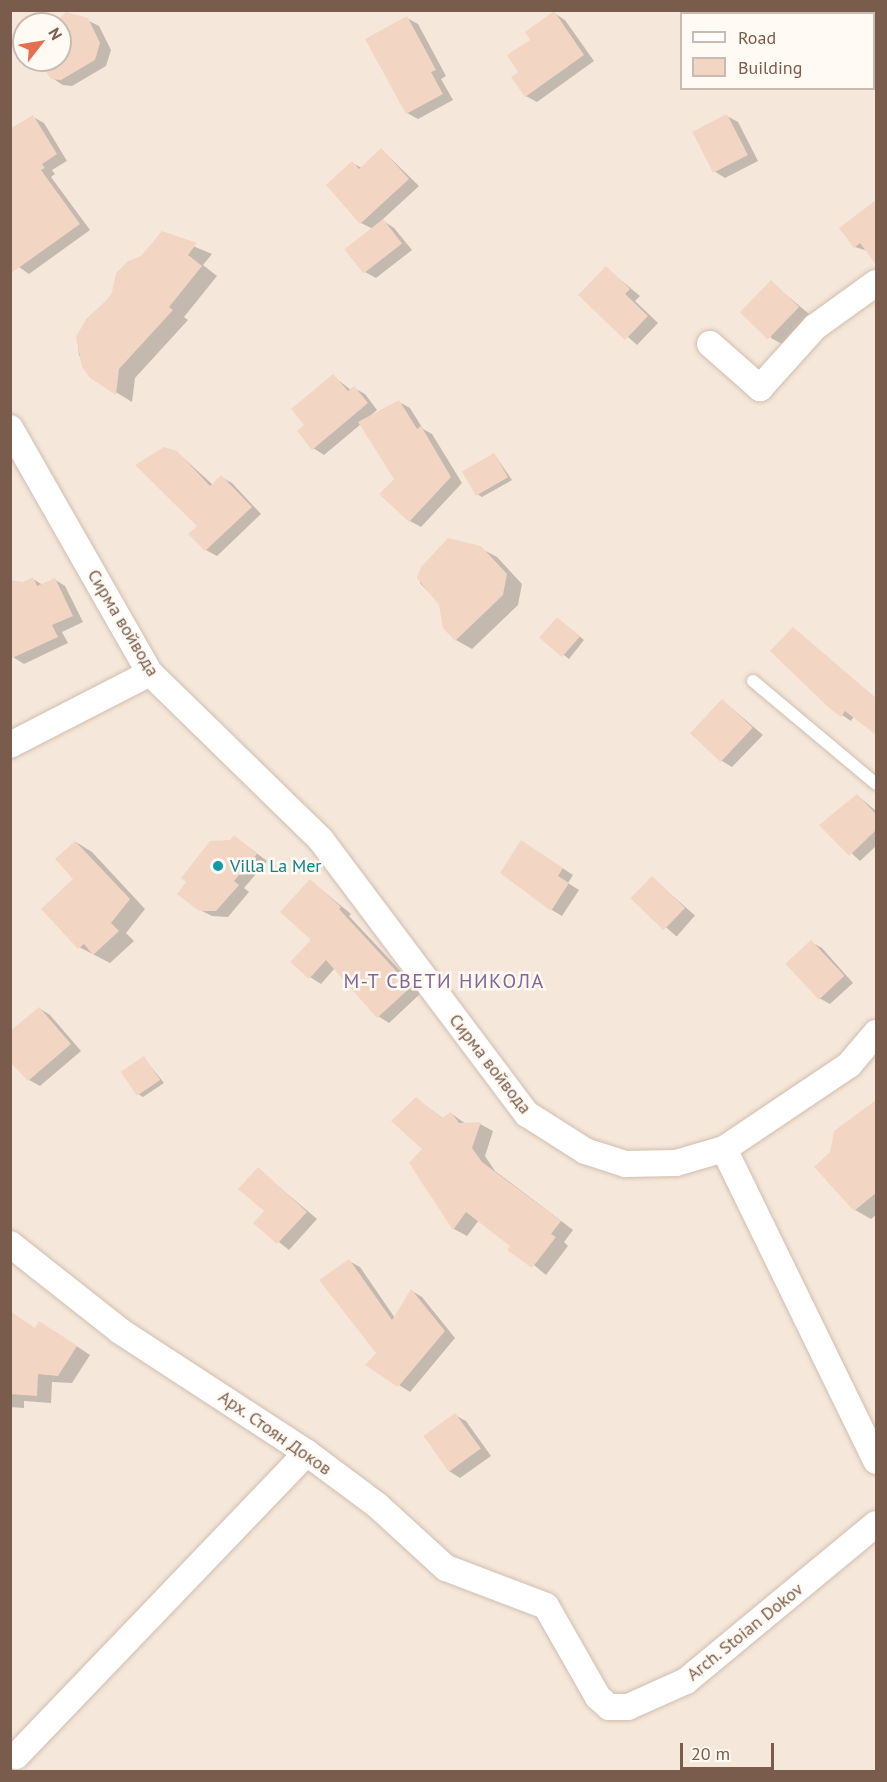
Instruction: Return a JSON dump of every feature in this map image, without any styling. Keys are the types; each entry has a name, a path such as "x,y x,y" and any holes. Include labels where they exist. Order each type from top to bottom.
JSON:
{"street":[{"path":"710,344 760,388 815,327 876,283"},
{"name":"Сирма войвода","path":"10,428 150,673 321,840 527,1114 585,1151 625,1164 676,1163 724,1149 849,1065 876,1033"},
{"path":"10,745 150,673"},
{"path":"724,1149 876,1461"},
{"name":"Арх. Стоян Доков","path":"10,1244 120,1331 307,1453 378,1506 446,1568 546,1606"},
{"path":"18,1759 307,1453"},
{"name":"Arch. Stoian Dokov","path":"546,1606 598,1697 609,1707 628,1707 686,1681 876,1524"}],"lane":[{"path":"753,681 876,784"}],"shaded area":[{"path":"11,11 876,11 876,1771 11,1771"}],"building":[{"path":"554,11 584,55 525,97 511,77 518,72 507,55 530,40 525,32"},
{"path":"72,14 88,18 100,43 95,60 61,80 51,79 46,72 72,72"},
{"path":"407,16 436,70 431,72 443,94 406,114 365,39"},
{"path":"727,114 748,155 713,173 692,132"},
{"path":"33,115 57,154 42,164 45,168 41,170 80,224 10,274 10,129"},
{"path":"381,148 409,179 360,224 326,185 352,161 359,169"},
{"path":"876,200 876,265 860,243 854,248 839,228"},
{"path":"383,219 402,243 363,274 344,249"},
{"path":"162,231 197,243 188,255 202,266 169,307 173,310 119,369 116,395 90,378 82,367 76,337 86,319 111,296 116,273 128,261 141,256"},
{"path":"606,266 630,289 625,294 648,316 625,340 578,295"},
{"path":"771,280 799,307 768,339 740,312"},
{"path":"333,374 348,391 354,386 368,403 312,450 297,431 304,425 291,409"},
{"path":"399,400 417,429 421,426 451,477 409,522 379,494 394,479 358,422"},
{"path":"164,447 177,451 210,486 221,475 252,507 205,551 188,534 197,526 135,465"},
{"path":"494,453 508,477 476,496 462,471"},
{"path":"448,538 481,546 507,574 503,595 455,641 443,628 439,605 417,578 421,567"},
{"path":"33,577 37,586 55,578 73,616 52,625 58,637 10,659 10,580 23,582"},
{"path":"557,617 580,637 562,657 539,637"},
{"path":"793,627 876,698 876,735 845,711 841,717 828,707 770,651"},
{"path":"722,699 753,728 721,762 690,733"},
{"path":"857,794 876,814 876,830 849,856 819,825"},
{"name":"Villa La Mer","path":"234,835 257,854 234,881 239,885 216,911 199,911 177,894 186,882 181,878 210,841 230,840"},
{"path":"521,840 563,868 558,876 569,883 551,911 500,873"},
{"path":"75,841 130,899 111,923 119,931 93,955 84,944 78,949 41,909 73,879 55,859"},
{"path":"652,876 685,908 664,930 630,898"},
{"path":"310,879 341,907 339,909 411,987 377,1018 326,960 309,979 290,962 311,940 280,912"},
{"path":"811,940 844,976 819,1000 785,964"},
{"path":"39,1007 71,1044 28,1081 10,1062 10,1031"},
{"path":"144,1056 160,1080 137,1096 121,1072"},
{"path":"416,1097 442,1118 451,1112 459,1123 481,1122 472,1148 482,1162 561,1221 551,1234 556,1237 532,1268 507,1250 510,1246 466,1212 453,1230 409,1163 422,1149 391,1121"},
{"path":"876,1100 876,1193 854,1211 814,1167 830,1152 834,1131"},
{"path":"258,1167 307,1212 277,1244 253,1223 264,1211 238,1189"},
{"path":"349,1259 392,1320 411,1289 445,1331 398,1387 365,1365 376,1353 319,1280"},
{"path":"10,1311 35,1328 39,1321 77,1346 58,1376 38,1374 37,1396 10,1394"},
{"path":"455,1413 481,1449 449,1472 423,1436"}],"place":[{"name":"Villa La Mer","path":"218,866"}],"district":[{"name":"М-Т СВЕТИ НИКОЛА","path":"444,981"}]}
